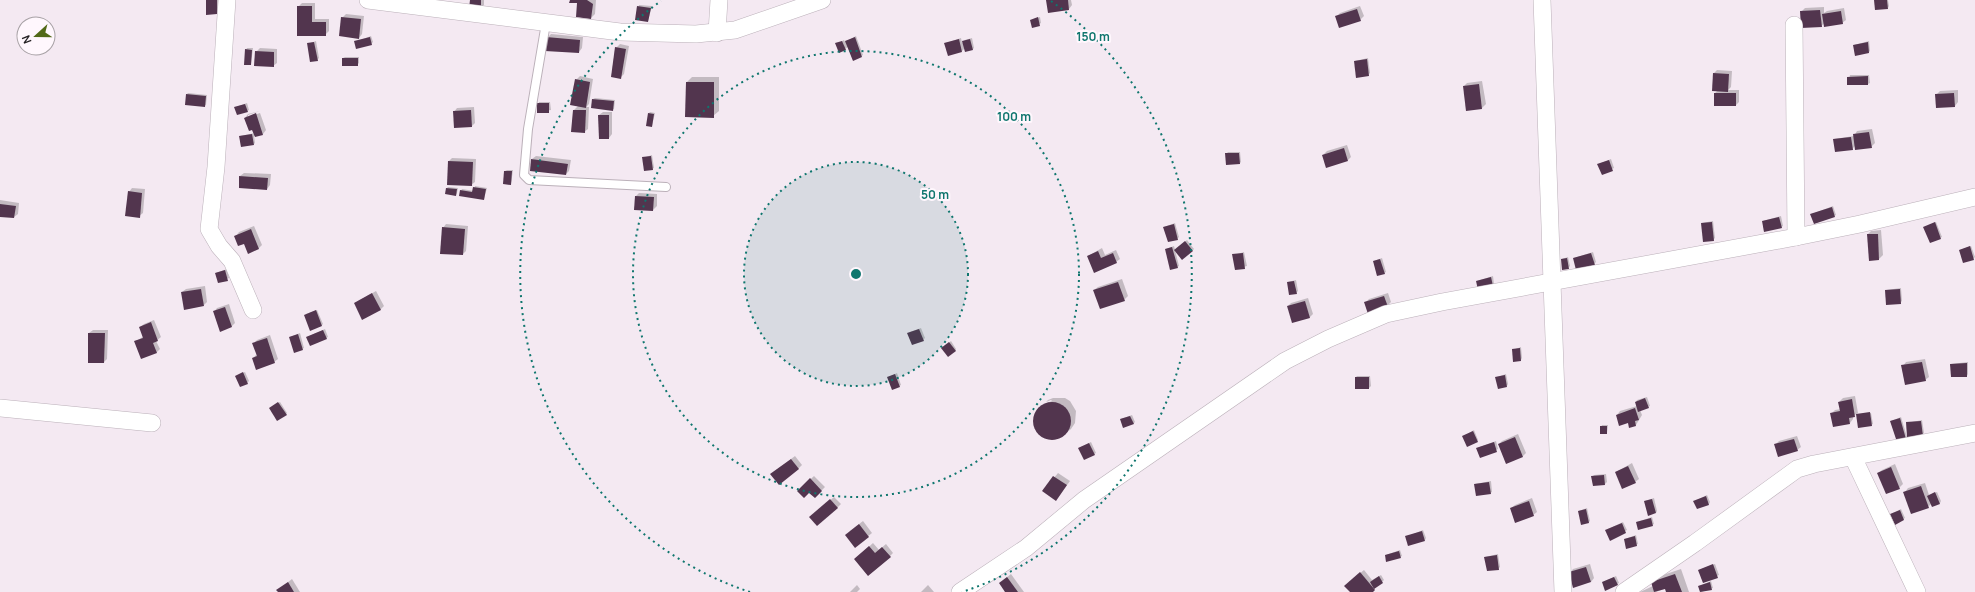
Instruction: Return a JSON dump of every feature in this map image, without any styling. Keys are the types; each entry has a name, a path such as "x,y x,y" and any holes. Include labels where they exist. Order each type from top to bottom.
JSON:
{"street":[{"path":"227,0 216,167 209,229 219,246 232,261 254,310"},
{"path":"368,0 620,32 657,34 717,33 735,30 822,0"},
{"path":"717,33 719,0"},
{"path":"1542,0 1563,592"},
{"path":"1794,25 1796,237"},
{"path":"960,592 1026,548 1084,500 1241,390 1302,350 1386,314 1553,281 1796,237 1860,224 1975,196"},
{"path":"0,408 152,424"},
{"path":"1624,592 1797,469 1853,456 1975,433"},
{"path":"1853,456 1917,592"}],"lane":[{"path":"546,23 528,129 524,175 529,180 666,187"}],"building":[{"path":"206,0 217,0 217,14 206,15"},
{"path":"470,0 481,0 481,9 469,8"},
{"path":"570,0 587,0 593,4 591,19 576,17 577,3 569,3"},
{"path":"1046,0 1068,0 1069,10 1048,13"},
{"path":"1874,0 1887,0 1888,9 1875,10"},
{"path":"297,6 312,6 312,22 326,22 326,36 297,36"},
{"path":"637,6 651,8 648,22 635,20"},
{"path":"1357,9 1361,21 1339,28 1335,16"},
{"path":"1820,10 1822,27 1801,28 1800,11"},
{"path":"1841,11 1843,24 1824,27 1822,14"},
{"path":"341,17 361,19 359,39 339,36"},
{"path":"1038,17 1040,26 1032,28 1030,20"},
{"path":"370,37 372,45 356,49 354,41"},
{"path":"546,37 580,40 579,53 545,51"},
{"path":"855,37 862,57 853,61 845,41"},
{"path":"959,39 962,52 948,56 944,43"},
{"path":"970,39 973,50 965,52 962,41"},
{"path":"842,41 846,50 839,53 835,43"},
{"path":"314,42 318,61 310,62 307,43"},
{"path":"1868,42 1869,53 1855,56 1853,45"},
{"path":"615,47 626,49 621,79 611,77"},
{"path":"245,49 252,50 251,65 244,65"},
{"path":"255,51 274,52 274,67 254,66"},
{"path":"342,58 358,58 358,66 342,66"},
{"path":"1367,59 1369,76 1356,78 1354,61"},
{"path":"1713,73 1729,74 1728,92 1712,91"},
{"path":"1868,76 1868,85 1847,85 1847,77"},
{"path":"575,79 590,82 586,108 570,105"},
{"path":"686,82 714,82 714,118 685,117"},
{"path":"1479,84 1482,109 1466,111 1463,86"},
{"path":"1714,93 1736,93 1736,106 1714,106"},
{"path":"1954,93 1955,107 1936,108 1935,94"},
{"path":"186,94 206,96 205,107 185,105"},
{"path":"592,99 614,101 613,111 591,108"},
{"path":"537,103 549,103 549,113 537,113"},
{"path":"245,104 248,112 237,115 234,107"},
{"path":"471,110 472,127 454,128 453,111"},
{"path":"573,110 586,110 585,133 571,132"},
{"path":"256,113 263,135 255,137 252,130 249,131 244,118"},
{"path":"648,113 654,114 652,127 646,126"},
{"path":"598,115 609,115 609,139 599,139"},
{"path":"1869,132 1872,148 1855,150 1853,134"},
{"path":"252,134 254,145 241,147 239,136"},
{"path":"1851,137 1853,150 1835,152 1833,139"},
{"path":"1344,148 1348,161 1326,168 1322,155"},
{"path":"1225,153 1239,153 1240,164 1226,165"},
{"path":"651,156 653,170 644,171 642,157"},
{"path":"531,159 568,164 566,175 530,171"},
{"path":"1609,160 1613,171 1602,175 1597,164"},
{"path":"448,161 473,162 472,186 447,185"},
{"path":"504,171 512,171 511,185 503,184"},
{"path":"239,176 268,178 267,190 239,188"},
{"path":"473,187 486,189 484,200 459,196 460,190 472,192"},
{"path":"446,188 457,189 456,196 445,194"},
{"path":"128,191 142,193 140,218 125,216"},
{"path":"635,196 654,197 653,211 634,210"},
{"path":"0,204 16,206 14,218 0,217"},
{"path":"1832,207 1835,217 1814,224 1810,214"},
{"path":"1779,217 1782,228 1764,232 1762,221"},
{"path":"1712,222 1714,241 1703,242 1701,223"},
{"path":"1935,222 1941,239 1930,243 1923,227"},
{"path":"1174,224 1178,240 1168,242 1163,227"},
{"path":"442,227 465,229 463,255 440,254"},
{"path":"251,229 259,249 248,254 244,244 238,246 234,236"},
{"path":"1867,234 1878,234 1879,260 1869,261"},
{"path":"1185,241 1193,251 1182,260 1174,250"},
{"path":"1970,246 1974,260 1963,263 1959,250"},
{"path":"1172,247 1178,268 1170,270 1165,249"},
{"path":"1098,251 1101,258 1113,253 1117,263 1094,273 1087,256"},
{"path":"1243,253 1245,269 1235,270 1232,254"},
{"path":"1591,253 1595,265 1576,270 1573,258"},
{"path":"1567,258 1569,269 1562,270 1561,259"},
{"path":"1380,259 1385,274 1377,276 1373,261"},
{"path":"225,270 228,281 218,283 215,273"},
{"path":"1491,277 1493,286 1478,290 1476,281"},
{"path":"1294,281 1297,294 1289,295 1287,282"},
{"path":"1118,282 1125,301 1100,309 1093,290"},
{"path":"201,289 204,306 184,310 181,292"},
{"path":"1900,289 1901,304 1886,305 1885,290"},
{"path":"372,293 381,310 362,320 354,303"},
{"path":"1384,296 1388,307 1368,314 1364,302"},
{"path":"1305,301 1310,318 1292,323 1287,306"},
{"path":"225,307 232,327 220,332 213,311"},
{"path":"316,310 322,326 310,331 304,315"},
{"path":"151,322 158,341 153,343 157,353 141,359 134,341 143,338 139,327"},
{"path":"919,329 924,341 912,345 907,333"},
{"path":"323,330 327,339 310,346 306,337"},
{"path":"88,333 105,333 104,363 88,363"},
{"path":"298,334 303,350 294,353 289,337"},
{"path":"267,338 275,363 256,370 252,358 257,356 252,343"},
{"path":"949,342 956,351 948,357 941,348"},
{"path":"1520,348 1521,361 1513,362 1512,349"},
{"path":"1922,362 1926,381 1905,385 1901,365"},
{"path":"1967,363 1967,377 1951,377 1950,364"},
{"path":"243,372 248,384 240,387 235,376"},
{"path":"895,374 900,387 892,390 887,377"},
{"path":"1505,375 1507,387 1498,389 1495,377"},
{"path":"1355,377 1369,377 1369,389 1355,389"},
{"path":"1645,398 1649,408 1638,412 1635,402"},
{"path":"1852,399 1855,417 1849,418 1850,424 1833,427 1830,413 1840,411 1838,402"},
{"path":"278,402 287,415 277,421 269,408"},
{"path":"1048,402 1056,402 1066,407 1070,414 1070,428 1066,435 1056,440 1048,440 1038,435 1036,432 1033,425 1033,417 1038,407 1041,405"},
{"path":"1635,408 1639,420 1635,421 1636,426 1629,428 1628,423 1619,426 1616,415"},
{"path":"1870,412 1872,426 1858,428 1856,414"},
{"path":"1130,416 1134,424 1123,428 1120,419"},
{"path":"1900,418 1906,439 1897,442 1890,421"},
{"path":"1921,421 1923,436 1907,437 1906,422"},
{"path":"1600,426 1607,426 1607,434 1600,434"},
{"path":"1473,431 1478,442 1467,447 1462,436"},
{"path":"1515,437 1523,457 1506,464 1498,444"},
{"path":"1794,439 1798,451 1778,457 1774,444"},
{"path":"1494,442 1497,452 1480,458 1476,448"},
{"path":"1089,443 1095,455 1084,460 1078,448"},
{"path":"791,459 799,469 779,485 770,474"},
{"path":"1628,466 1636,483 1622,489 1615,472"},
{"path":"1891,467 1900,489 1886,494 1877,473"},
{"path":"1604,475 1605,485 1593,486 1591,476"},
{"path":"1053,476 1067,485 1056,501 1042,491"},
{"path":"810,478 822,491 815,498 809,493 804,498 797,491"},
{"path":"1489,482 1491,494 1476,496 1474,484"},
{"path":"1921,486 1929,508 1911,514 1903,492"},
{"path":"1935,492 1940,504 1932,507 1927,496"},
{"path":"1706,496 1709,505 1697,509 1693,501"},
{"path":"830,499 838,508 817,526 809,517"},
{"path":"1652,499 1656,513 1648,516 1644,501"},
{"path":"1529,501 1534,516 1515,523 1510,508"},
{"path":"1586,509 1589,523 1581,525 1578,511"},
{"path":"1900,510 1904,520 1895,525 1890,514"},
{"path":"1651,518 1653,526 1638,530 1636,522"},
{"path":"1622,523 1626,533 1610,541 1605,530"},
{"path":"859,524 869,537 855,548 845,535"},
{"path":"1422,531 1425,541 1408,546 1405,536"},
{"path":"1635,536 1637,546 1626,549 1624,539"},
{"path":"869,546 875,553 882,547 891,557 868,576 854,559"},
{"path":"1399,551 1401,558 1386,562 1385,555"},
{"path":"1497,555 1499,570 1487,571 1484,557"},
{"path":"1713,564 1718,578 1703,583 1698,570"},
{"path":"1586,567 1591,582 1573,588 1569,572"},
{"path":"1360,572 1375,590 1373,592 1350,592 1344,586"},
{"path":"1675,574 1682,592 1666,592 1665,589 1654,592 1651,582"},
{"path":"1379,576 1383,583 1374,589 1370,582"},
{"path":"1007,577 1018,592 1005,592 999,583"},
{"path":"1614,577 1618,585 1605,591 1602,582"},
{"path":"288,582 294,592 278,592 276,590"},
{"path":"1710,582 1712,590 1700,592 1698,586"}]}
